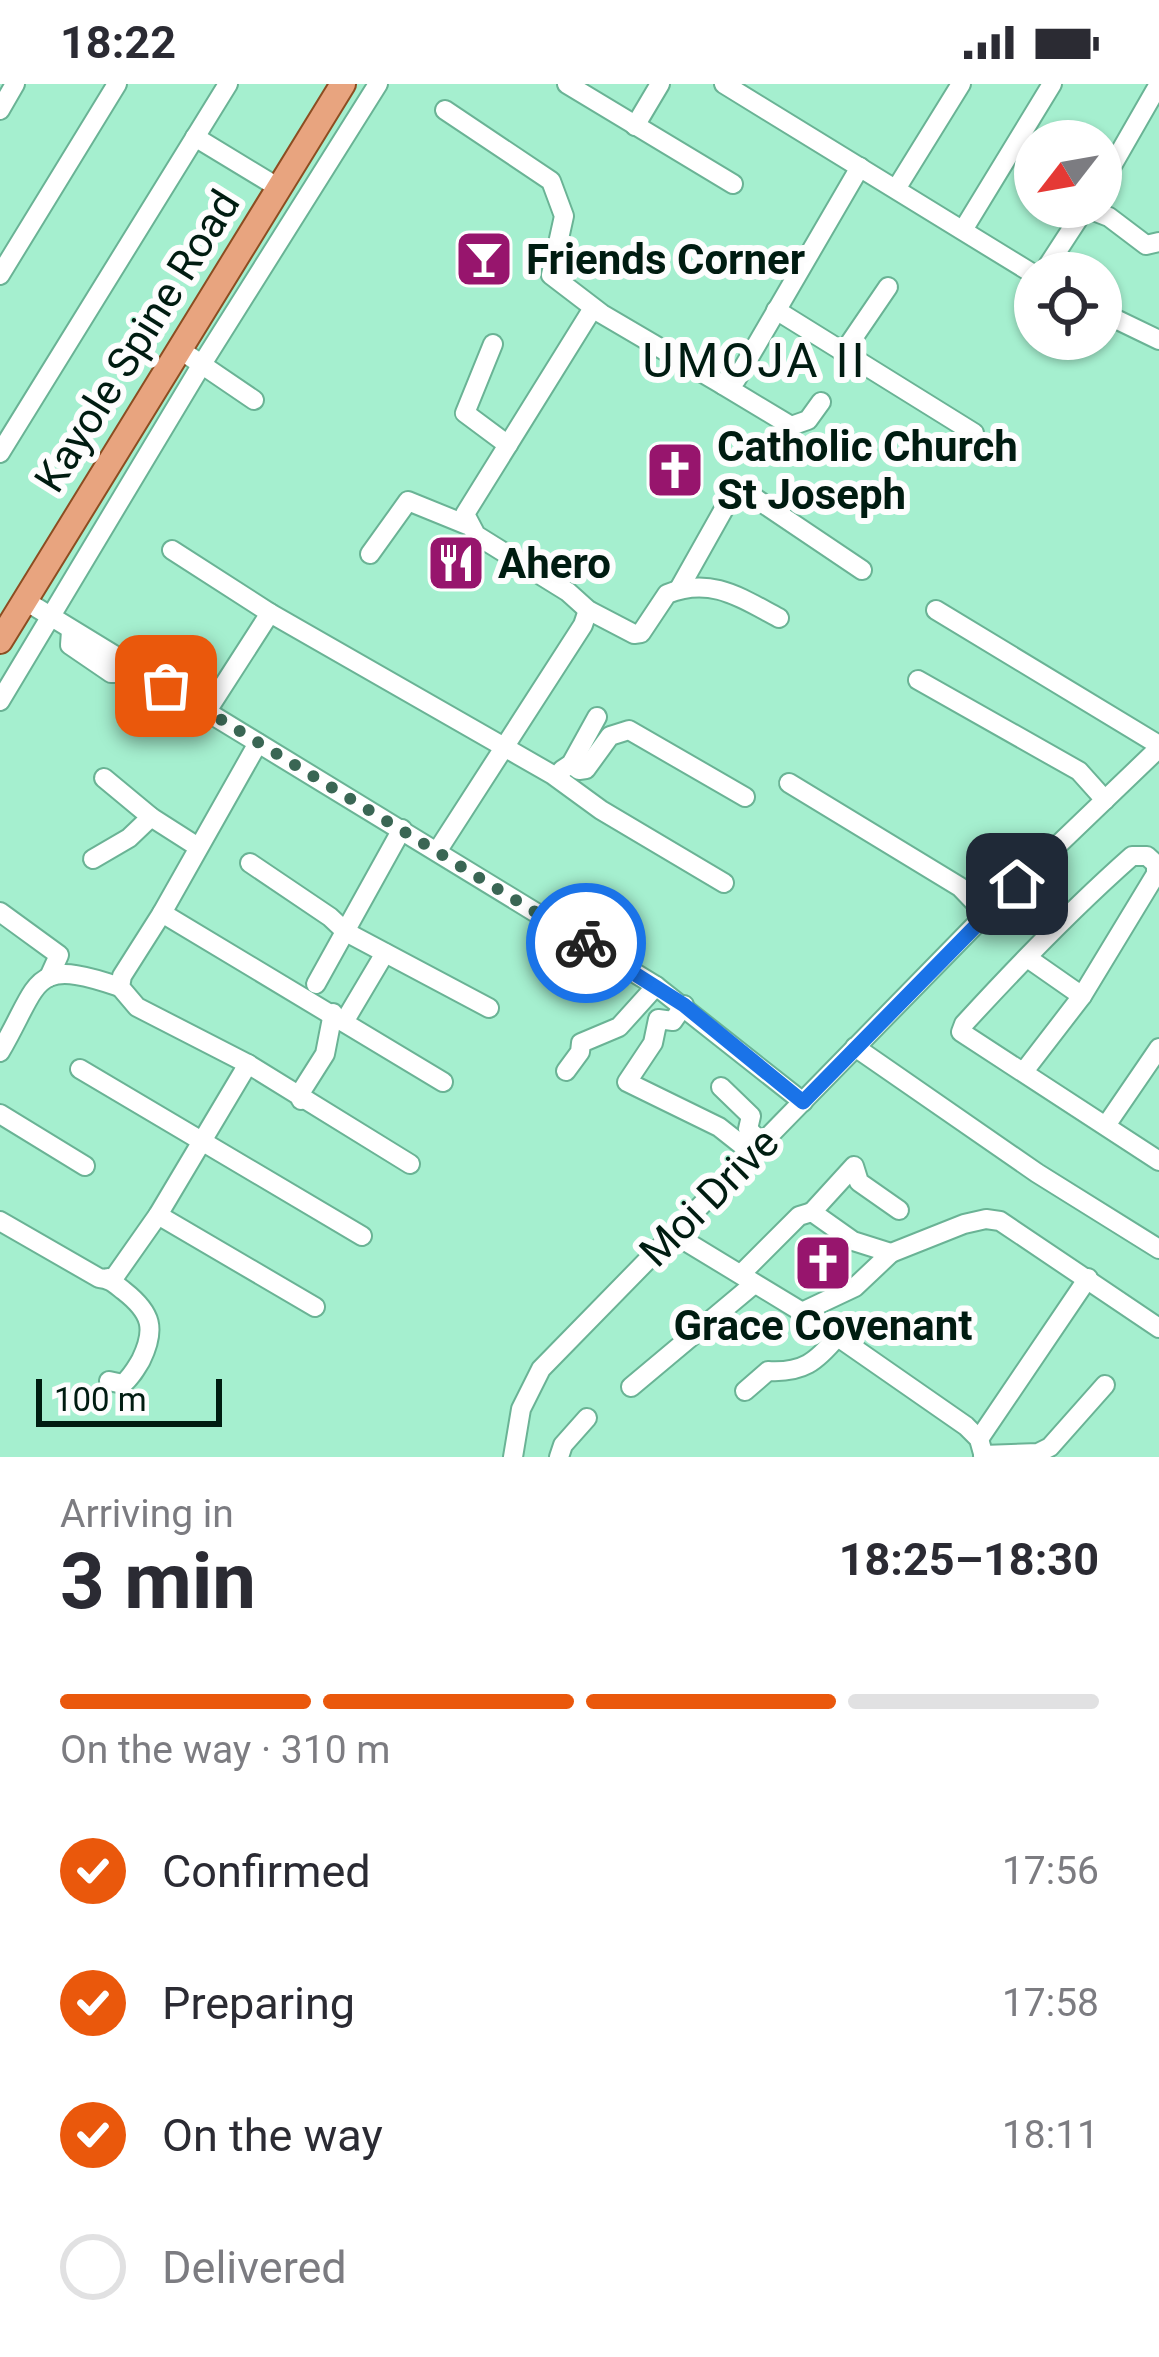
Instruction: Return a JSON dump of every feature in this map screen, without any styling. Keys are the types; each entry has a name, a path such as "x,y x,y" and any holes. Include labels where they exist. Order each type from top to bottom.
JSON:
{"main road":[{"name":"Kayole Spine Road","path":"0,641 343,84"}],"street":[{"path":"0,110 15,84"},
{"path":"0,275 116,84"},
{"path":"0,453 228,84"},
{"path":"0,700 378,84"},
{"path":"567,84 733,184"},
{"path":"635,126 660,84"},
{"path":"724,84 1014,260"},
{"path":"754,102 764,84"},
{"path":"896,189 961,84"},
{"path":"963,230 1052,84"},
{"path":"1122,148 1159,84"},
{"path":"446,110 551,181 564,216 551,275 593,308 791,426 808,420 821,402"},
{"path":"195,137 279,188"},
{"path":"723,386 736,380 860,167"},
{"path":"1122,227 1146,245 1159,242"},
{"path":"843,352 888,287"},
{"path":"467,525 465,514 593,308"},
{"path":"776,310 974,433"},
{"path":"1122,322 1159,340"},
{"path":"493,344 465,413 508,445"},
{"path":"179,350 254,400"},
{"path":"128,431 153,445"},
{"path":"94,487 120,502"},
{"path":"680,589 729,500 739,492 746,492 862,570"},
{"path":"370,554 408,501 467,525 476,536 568,592 588,610 638,635 667,594 680,589 721,587 779,619"},
{"path":"172,550 270,614 553,775 601,810 724,883"},
{"path":"46,562 74,578"},
{"path":"24,600 99,655 125,662 656,986 803,1102"},
{"path":"438,850 583,625 588,610"},
{"path":"936,610 1157,754"},
{"path":"207,711 270,614"},
{"path":"918,680 1079,771 1106,800"},
{"path":"553,775 571,764 597,717"},
{"path":"571,764 586,769 610,736 629,730 745,797"},
{"path":"120,987 122,976 259,743"},
{"name":"Moi Drive","path":"513,1457 521,1409 541,1370 986,914 1157,754"},
{"path":"104,778 151,817 198,847"},
{"path":"789,783 960,887 986,914"},
{"path":"93,860 129,838 151,817"},
{"path":"316,984 402,829"},
{"path":"1025,1070 1082,996 1156,874 1156,864 1147,856 1132,856 1037,944 1029,959 992,993 961,1032 1159,1161"},
{"path":"250,863 330,916 346,932 489,1008"},
{"path":"0,912 59,955 49,977 8,1019 0,1052"},
{"path":"162,913 443,1082"},
{"path":"301,1100 299,1095 325,1054 338,1017 385,953"},
{"path":"1029,959 1082,996"},
{"path":"49,977 75,972 120,987 137,1007 248,1064 410,1164"},
{"path":"566,1071 581,1043 619,1027 656,986"},
{"path":"684,1005 673,1021 658,1019 653,1043 627,1082 757,1148"},
{"path":"855,1047 1037,1174 1159,1249"},
{"path":"1107,1124 1159,1048"},
{"path":"0,1221 99,1278 113,1279 204,1142 248,1064"},
{"path":"80,1069 362,1236"},
{"path":"722,1087 752,1116 748,1130 757,1148"},
{"path":"0,1114 85,1166"},
{"path":"631,1387 748,1279 800,1216 812,1212 850,1166 857,1167 859,1182 898,1210"},
{"path":"812,1212 853,1241 891,1253"},
{"path":"158,1215 315,1307"},
{"path":"802,1312 855,1287 891,1253 986,1219 1014,1229 1159,1328"},
{"path":"672,1233 838,1336 982,1450 1039,1453 1050,1447 1105,1385"},
{"path":"982,1450 1088,1278"},
{"path":"108,1279 142,1307 152,1324 152,1337 132,1376 123,1384 109,1381"},
{"path":"745,1391 768,1371 814,1364 838,1336"},
{"path":"560,1457 563,1445 587,1418"}],"way so far":[{"path":"166,686 586,943"}],"place":[{"name":"Friends Corner","path":"484,259"},
{"name":"Catholic Church St Joseph","path":"675,470"},
{"name":"Ahero","path":"456,563"},
{"name":"Grace Covenant","path":"823,1263"}],"district":[{"name":"UMOJA II","path":"755,360"}],"route":[{"path":"586,943 684,1005 803,1102 1017,884"}]}
